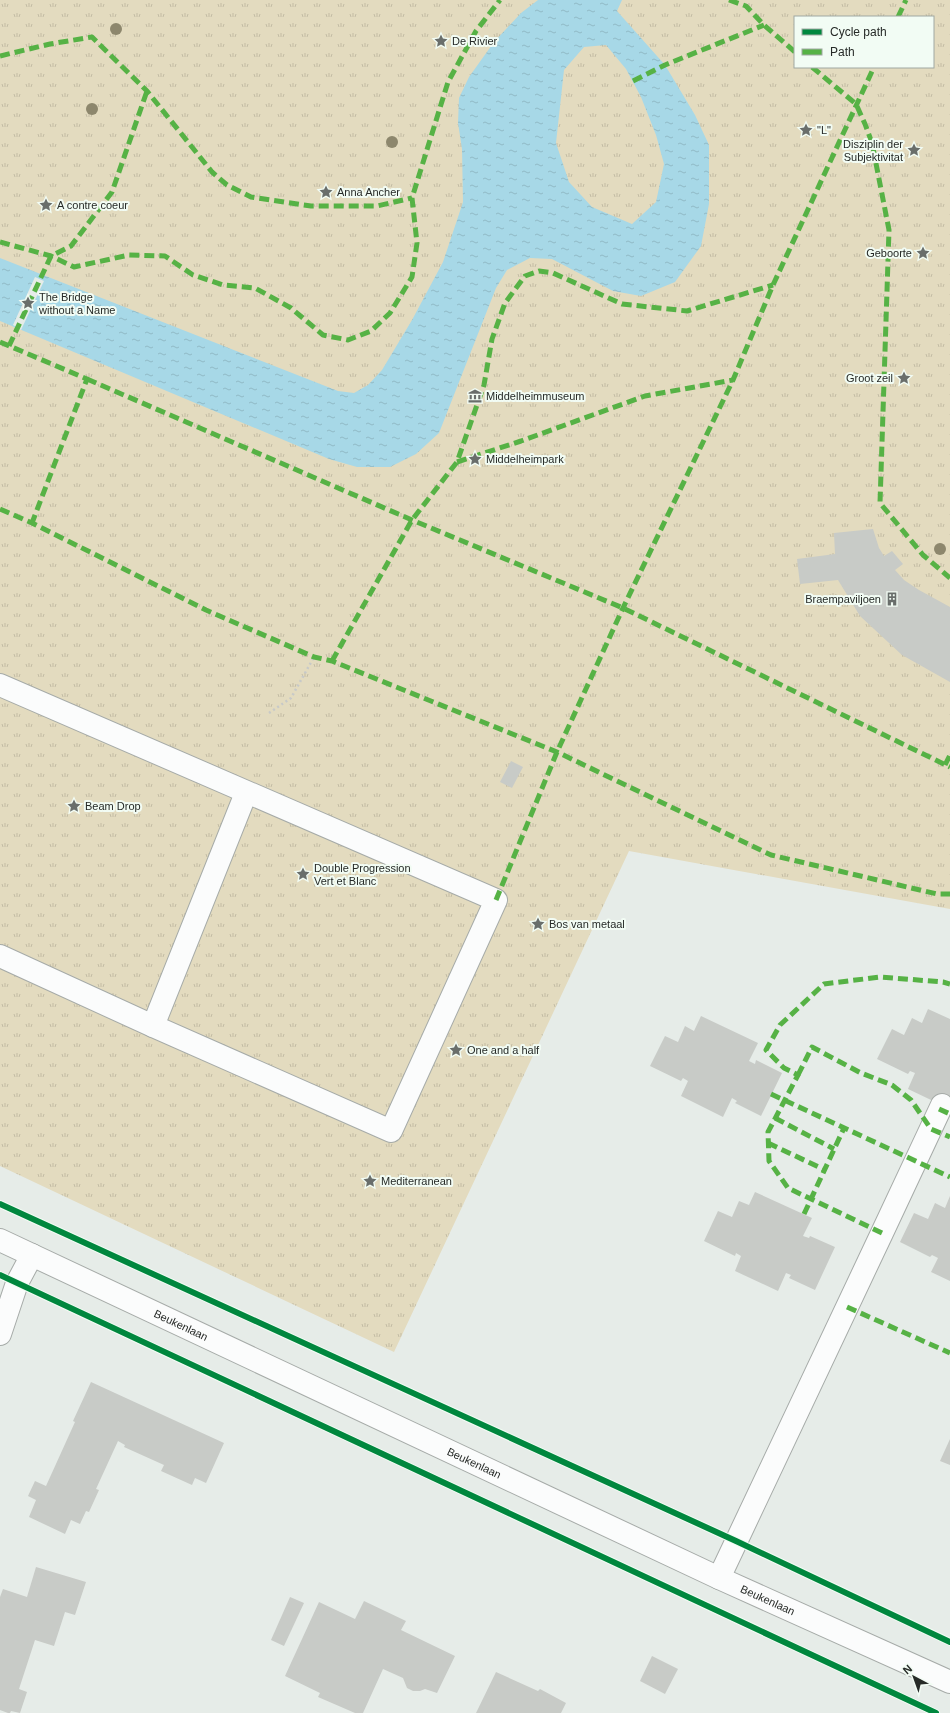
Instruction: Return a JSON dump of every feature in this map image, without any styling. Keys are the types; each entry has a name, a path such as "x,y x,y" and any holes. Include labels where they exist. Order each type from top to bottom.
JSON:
{"street":[{"path":"0,685 246,793 496,900 391,1131 153,1026 0,956"},
{"path":"153,1026 246,793"},
{"path":"719,1578 942,1105"},
{"name":"Beukenlaan","path":"0,1240 719,1578 950,1682"},
{"path":"0,1334 17,1283 32,1255"}],"path":[{"path":"269,713 291,698 314,657"}],"green space":[{"name":"Middelheimpark","path":"0,0 950,0 950,909 629,851 394,1352 0,1166"}],"water":[{"path":"538,0 622,0 617,11 665,65 695,115 709,145 709,204 701,246 675,282 641,296 613,291 552,259 530,258 507,270 496,288 439,433 416,454 390,467 357,467 329,459 0,321 0,258 338,391 354,393 368,385 382,370 412,320 443,262 463,202 462,149 458,123 459,98 469,77 494,42 521,13","holes":["606,45 626,69 641,97 656,135 664,164 656,202 632,224 592,207 569,182 556,143 564,70 584,47"]}],"pier":[{"name":"The Bridge without a Name","path":"35,277 44,281 21,330 13,325"}],"building":[{"name":"Braempaviljoen","path":"873,529 879,548 884,556 892,551 903,564 895,570 904,580 950,607 950,682 902,655 860,616 838,580 800,584 797,559 835,554 834,533"},
{"path":"511,761 523,767 512,788 500,782"},
{"path":"928,1009 950,1019 950,1109 908,1089 915,1073 910,1071 908,1074 877,1059 892,1029 904,1035 912,1018 922,1023"},
{"path":"701,1016 758,1043 749,1061 755,1064 756,1060 782,1073 761,1116 735,1103 737,1101 732,1098 723,1117 681,1096 688,1081 683,1078 681,1081 650,1066 665,1036 678,1042 685,1026 694,1031"},
{"path":"755,1192 812,1218 803,1236 809,1238 810,1236 835,1247 815,1290 789,1278 791,1275 786,1273 778,1291 735,1271 741,1256 736,1253 735,1256 704,1241 718,1211 732,1217 739,1201 749,1205"},
{"path":"950,1196 950,1281 931,1272 938,1258 932,1255 930,1257 900,1242 914,1213 928,1219 935,1203 945,1208"},
{"path":"91,1382 224,1443 206,1483 195,1478 192,1485 161,1471 164,1465 124,1447 125,1445 118,1441 96,1489 99,1490 89,1512 86,1511 80,1524 71,1520 65,1534 29,1517 36,1500 28,1496 35,1481 46,1486 75,1422 73,1421"},
{"path":"950,1439 950,1465 940,1461"},
{"path":"36,1567 86,1582 75,1615 65,1612 54,1646 35,1640 19,1689 27,1692 20,1713 11,1711 8,1713 0,1710 0,1597 3,1589 27,1597"},
{"path":"290,1597 304,1603 284,1646 271,1640"},
{"path":"364,1601 406,1621 401,1630 455,1656 437,1693 425,1689 413,1691 407,1688 403,1678 383,1669 363,1713 355,1713 318,1697 320,1693 285,1676 319,1602 355,1619"},
{"path":"652,1656 678,1669 665,1694 640,1681"},
{"path":"496,1672 538,1691 540,1689 566,1703 561,1713 476,1713"}],"marked path":[{"path":"0,242 51,256 74,267 129,255 165,256 193,275 223,285 255,288 291,308 323,335 348,340 371,331 390,313 412,277 417,243 412,198 448,82 476,31 500,0"},
{"path":"729,0 746,6 764,25 794,51"},
{"path":"898,16 906,0"},
{"path":"633,81 665,65 764,25"},
{"path":"0,56 50,44 92,37 147,91 212,172 227,185 251,197 311,206 377,206 412,198"},
{"path":"813,68 856,104 872,143 889,230 880,503 923,555 950,578"},
{"path":"496,900 557,752 623,608 733,380 773,285 874,68"},
{"path":"9,346 51,256 71,246 112,192 147,91"},
{"path":"332,661 412,520 457,462 484,385 492,339 505,303 525,276 539,271 553,273 622,304 687,311 773,285"},
{"path":"0,342 87,379 32,523"},
{"path":"87,379 412,520 623,608 950,767"},
{"path":"457,462 521,441 645,396 733,380"},
{"path":"0,509 32,523 206,610 314,657 332,661 557,752 771,855 937,894 950,894"},
{"path":"945,765 950,755"},
{"path":"882,1233 788,1188 769,1161 768,1132 798,1075 784,1068 766,1050 780,1025 824,984 880,977 943,982 950,984"},
{"path":"798,1075 812,1047 861,1073 892,1085 911,1100 931,1129 950,1137"},
{"path":"771,1094 950,1177"},
{"path":"939,1109 950,1114"},
{"path":"775,1118 834,1149"},
{"path":"804,1214 844,1128"},
{"path":"768,1143 825,1170"},
{"path":"847,1307 950,1353"}],"cycle path":[{"path":"0,1204 736,1541 950,1642"},
{"path":"0,1275 936,1713"}],"place":[{"name":"De Rivier","path":"441,41"},
{"name":"\"L\"","path":"806,130"},
{"name":"Disziplin der Subjektivitat","path":"914,150"},
{"name":"Anna Ancher","path":"326,192"},
{"name":"A contre coeur","path":"46,205"},
{"name":"Geboorte","path":"923,253"},
{"name":"The Bridge without a Name","path":"28,303"},
{"name":"Groot zeil","path":"904,378"},
{"name":"Middelheimmuseum","path":"475,396"},
{"name":"Middelheimpark","path":"475,459"},
{"name":"Braempaviljoen","path":"892,599"},
{"name":"Beam Drop","path":"74,806"},
{"name":"Double Progression Vert et Blanc","path":"303,874"},
{"name":"Bos van metaal","path":"538,924"},
{"name":"One and a half","path":"456,1050"},
{"name":"Mediterranean","path":"370,1181"}]}
